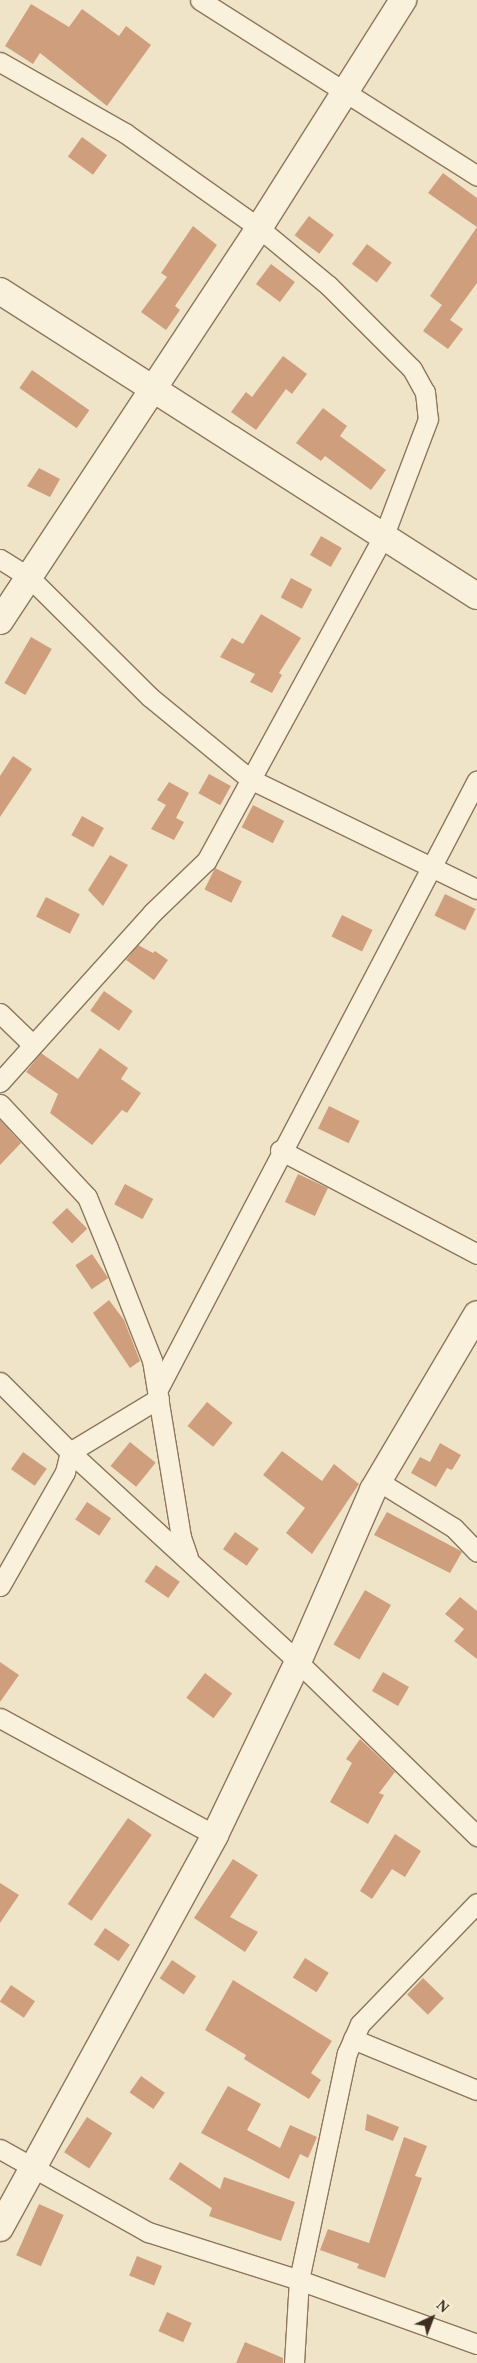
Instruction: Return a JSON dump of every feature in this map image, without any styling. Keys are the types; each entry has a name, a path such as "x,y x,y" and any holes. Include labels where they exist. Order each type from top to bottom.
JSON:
{"street":[{"path":"200,0 345,90 477,176"},
{"path":"0,621 259,228 403,0"},
{"path":"0,62 125,133 259,228 328,285 412,370 425,392 428,419 384,535 206,861 153,912 32,1044 0,1082"},
{"path":"0,291 155,388 477,596"},
{"path":"0,559 30,578 150,697 250,779 477,889"},
{"path":"0,1586 65,1472 70,1452 158,1393 280,1150 434,867 477,780"},
{"path":"0,1013 32,1044"},
{"path":"0,1104 87,1198 152,1360 181,1537 188,1559"},
{"path":"280,1150 477,1254"},
{"path":"0,2228 34,2169 215,1835 298,1662 378,1481 477,1314"},
{"path":"0,1382 70,1452 298,1662 477,1836"},
{"path":"378,1481 454,1528 477,1552"},
{"path":"0,1718 215,1835"},
{"path":"294,2363 299,2280 353,2039 360,2024 477,1903"},
{"path":"353,2039 477,2090"},
{"path":"0,2149 148,2232 299,2280 477,2344"}],"building":[{"path":"31,4 69,27 82,9 119,36 126,26 151,45 107,106 40,53 33,64 5,46"},
{"path":"82,137 107,155 93,175 68,156"},
{"path":"443,173 477,198 477,227 428,193"},
{"path":"309,216 334,235 319,254 295,235"},
{"path":"193,226 217,245 175,306 180,310 166,330 141,312 167,277 161,273"},
{"path":"477,227 477,283 450,320 463,329 448,349 423,331 442,305 430,296"},
{"path":"367,244 392,263 377,283 352,264"},
{"path":"271,264 295,282 280,302 256,284"},
{"path":"283,356 307,374 292,394 286,389 256,430 231,412 246,392 252,397"},
{"path":"32,370 89,410 77,428 19,388"},
{"path":"323,408 347,426 340,436 386,470 371,490 325,456 321,461 296,443"},
{"path":"39,468 60,479 50,497 27,486"},
{"path":"321,536 342,548 331,567 310,555"},
{"path":"291,578 312,589 302,609 281,597"},
{"path":"261,614 301,638 279,673 282,675 272,693 250,682 255,674 220,657 232,638 243,644"},
{"path":"31,637 52,649 25,695 4,683"},
{"path":"13,756 32,769 0,817 0,776"},
{"path":"209,774 231,786 220,805 198,793"},
{"path":"169,782 189,793 176,818 184,822 174,840 151,829 166,805 157,800"},
{"path":"253,805 284,821 273,843 242,827"},
{"path":"82,816 104,828 93,847 71,835"},
{"path":"110,855 128,865 103,906 88,890"},
{"path":"215,868 242,881 231,903 204,890"},
{"path":"445,894 476,909 465,930 434,916"},
{"path":"46,897 80,914 70,934 36,917"},
{"path":"342,915 373,930 362,951 331,937"},
{"path":"138,945 153,953 155,951 168,960 154,980 126,960"},
{"path":"104,991 133,1011 119,1031 90,1011"},
{"path":"100,1048 128,1068 121,1079 141,1093 127,1113 122,1110 92,1145 50,1113 58,1094 26,1072 41,1053 78,1079"},
{"path":"329,1106 360,1121 349,1143 318,1128"},
{"path":"0,1120 21,1143 0,1165"},
{"path":"298,1174 328,1188 315,1216 285,1202"},
{"path":"125,1184 153,1199 142,1219 114,1204"},
{"path":"67,1208 87,1229 72,1243 52,1223"},
{"path":"92,1254 108,1278 92,1289 75,1265"},
{"path":"109,1300 124,1320 140,1361 130,1368 93,1313"},
{"path":"207,1402 233,1423 213,1447 187,1426"},
{"path":"130,1442 156,1463 136,1487 110,1466"},
{"path":"440,1443 461,1455 452,1470 447,1468 436,1487 411,1473 420,1457 430,1462"},
{"path":"282,1451 322,1481 334,1464 359,1484 312,1554 286,1533 305,1508 263,1475"},
{"path":"23,1452 47,1469 35,1486 11,1469"},
{"path":"87,1502 111,1518 99,1536 75,1519"},
{"path":"387,1512 462,1552 450,1573 374,1535"},
{"path":"235,1532 259,1549 247,1566 223,1549"},
{"path":"156,1565 180,1582 168,1598 145,1581"},
{"path":"365,1590 391,1605 359,1660 334,1645"},
{"path":"460,1597 477,1611 477,1659 454,1641 464,1629 445,1614"},
{"path":"0,1662 19,1675 0,1702"},
{"path":"383,1672 409,1687 398,1706 372,1691"},
{"path":"205,1673 232,1693 213,1718 186,1698"},
{"path":"360,1739 395,1772 379,1793 384,1795 368,1824 330,1802 352,1763 346,1759"},
{"path":"128,1818 152,1835 92,1921 68,1904"},
{"path":"395,1834 421,1851 405,1877 392,1869 372,1899 360,1891"},
{"path":"233,1859 258,1875 230,1917 258,1932 245,1952 194,1918"},
{"path":"0,1883 19,1895 0,1923"},
{"path":"105,1928 130,1945 119,1961 94,1945"},
{"path":"305,1958 329,1973 317,1992 293,1978"},
{"path":"172,1960 196,1976 184,1994 160,1978"},
{"path":"423,1978 444,1998 428,2015 407,1995"},
{"path":"233,1980 332,2041 311,2073 321,2080 309,2099 244,2059 246,2055 205,2030"},
{"path":"11,1985 35,2001 24,2018 0,2002"},
{"path":"141,2076 165,2093 153,2109 130,2092"},
{"path":"228,2086 261,2104 247,2130 280,2148 290,2125 317,2137 308,2158 300,2154 289,2179 201,2133"},
{"path":"367,2114 399,2127 393,2141 365,2130"},
{"path":"87,2117 112,2133 89,2169 64,2152"},
{"path":"404,2137 427,2146 415,2176 422,2178 385,2278 357,2268 359,2264 320,2250 328,2229 369,2243"},
{"path":"180,2162 220,2189 224,2177 295,2202 281,2241 209,2216 212,2208 169,2179"},
{"path":"39,2204 64,2215 41,2266 16,2255"},
{"path":"137,2256 162,2266 154,2286 129,2275"},
{"path":"167,2312 192,2323 183,2342 158,2331"},
{"path":"245,2342 283,2358 283,2363 236,2363"}]}
